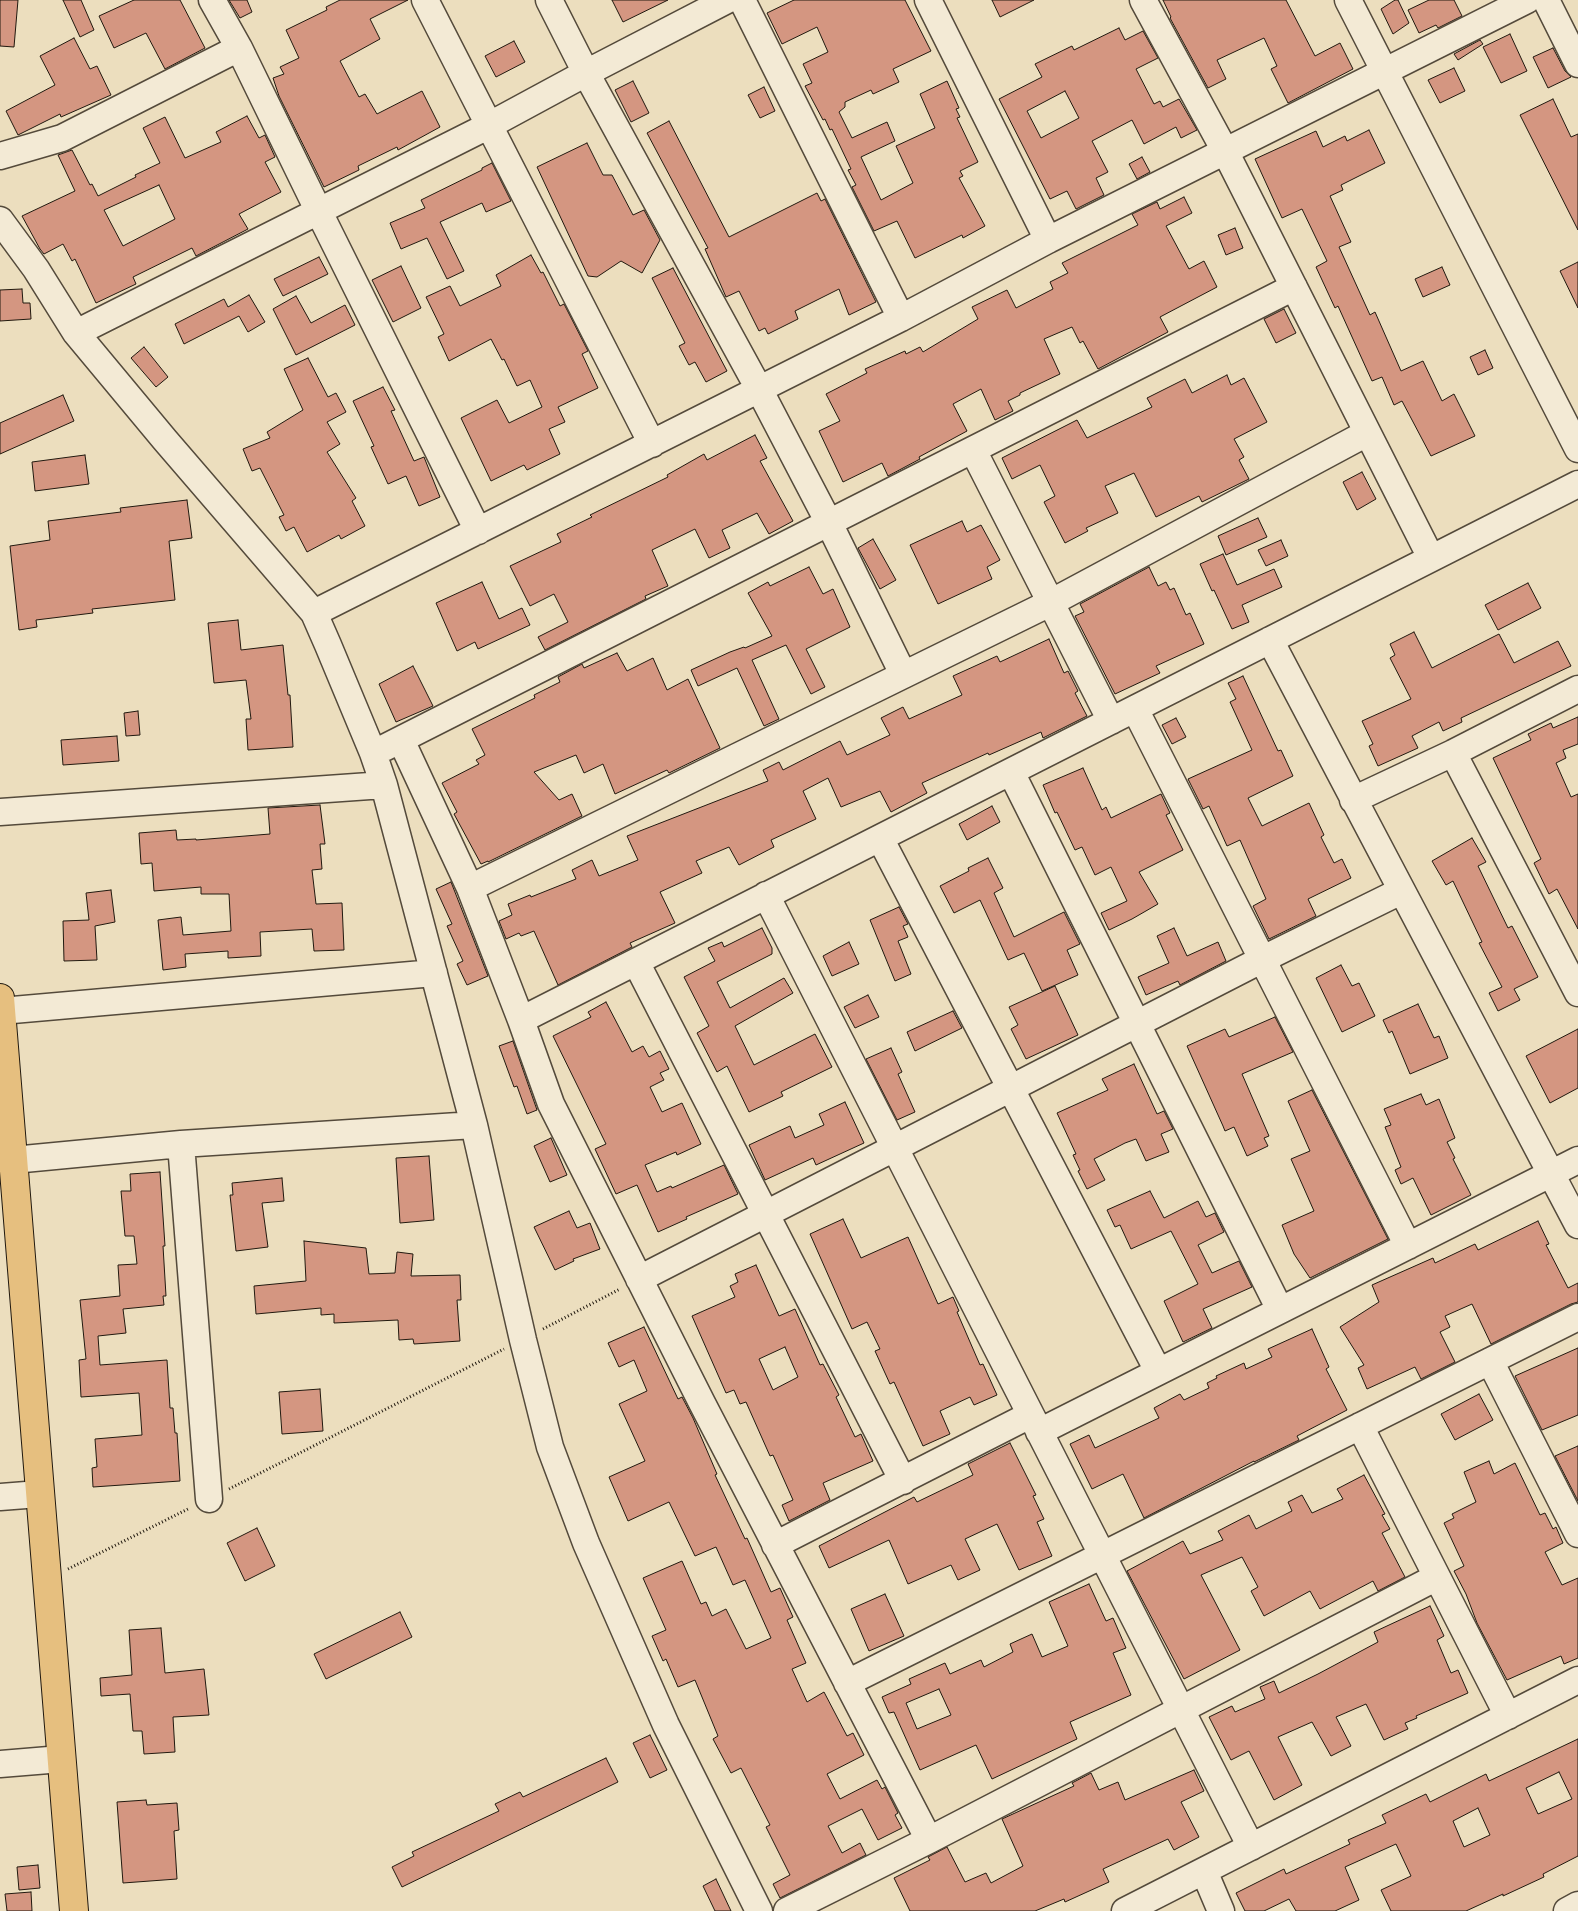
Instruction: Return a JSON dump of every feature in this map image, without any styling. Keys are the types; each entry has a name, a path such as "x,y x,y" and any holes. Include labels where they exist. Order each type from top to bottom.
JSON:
{"main road":[{"path":"0,1005 74,1911"}],"street":[{"path":"212,0 239,48 478,531"},
{"path":"425,0 652,444"},
{"path":"549,0 586,73 759,389 829,523 903,674"},
{"path":"76,333 488,126 727,0"},
{"path":"742,0 901,318"},
{"path":"928,0 1048,240"},
{"path":"1143,0 1225,151 1432,558"},
{"path":"1348,0 1578,450"},
{"path":"314,614 901,318 1048,240 1527,0"},
{"path":"1546,0 1578,64"},
{"path":"0,156 62,138 239,48"},
{"path":"0,220 36,269 76,333 314,614 373,753 384,785 474,1124 523,1340 550,1447 586,1543 666,1725 759,1911"},
{"path":"373,753 1294,287"},
{"path":"470,888 1050,603 1368,433"},
{"path":"973,450 1111,721"},
{"path":"521,1020 1578,484"},
{"path":"1270,640 1578,1225"},
{"path":"1353,800 1453,753 1578,688"},
{"path":"1135,709 1408,1246"},
{"path":"401,740 470,888 551,1104 638,1279 929,1840"},
{"path":"1453,753 1578,993"},
{"path":"1011,772 1280,1310"},
{"path":"0,812 384,785"},
{"path":"880,838 1158,1371"},
{"path":"638,1279 1263,959 1402,891"},
{"path":"766,895 1250,1847"},
{"path":"636,962 903,1481"},
{"path":"0,1005 434,973"},
{"path":"13,1160 181,1144 474,1124"},
{"path":"181,1144 209,1499"},
{"path":"775,1545 903,1481 1158,1371 1578,1160"},
{"path":"847,1683 1578,1317"},
{"path":"1490,1361 1578,1534"},
{"path":"1360,1426 1508,1716"},
{"path":"0,1497 39,1494"},
{"path":"787,1911 929,1840 1437,1577"},
{"path":"1125,1911 1578,1680"},
{"path":"0,1764 61,1759"},
{"path":"1204,1871 1221,1911"},
{"path":"1567,1911 1578,1905"}],"path":[{"path":"47,1580 523,1340 638,1279"}],"building":[{"path":"0,0 18,0 14,47 0,46"},
{"path":"63,0 81,0 94,30 80,37"},
{"path":"134,0 180,0 205,48 165,69 146,33 114,48 99,16"},
{"path":"229,0 247,0 252,12 240,18"},
{"path":"340,0 408,0 370,19 380,39 340,61 359,97 365,94 377,114 422,91 440,127 398,150 397,147 358,166 359,170 324,187 279,96 273,78 284,74 280,67 299,58 286,30 327,10 326,7"},
{"path":"612,0 668,0 623,22"},
{"path":"794,0 905,0 931,51 893,69 899,82 873,94 871,90 845,102 845,107 839,112 852,138 887,122 895,141 861,157 881,200 913,183 896,146 935,128 920,94 947,81 959,108 956,109 960,117 957,118 978,162 960,171 963,176 959,178 985,226 963,238 962,235 915,258 897,221 874,231 852,187 856,185 848,170 851,169 832,129 830,130 825,119 823,120 805,86 812,83 803,64 828,52 817,27 782,44 767,13"},
{"path":"992,0 1034,0 1000,17"},
{"path":"1163,0 1286,0 1315,56 1340,43 1353,69 1288,103 1271,69 1277,66 1264,38 1217,60 1226,79 1208,88 1170,18"},
{"path":"1398,0 1409,23 1393,34 1381,9"},
{"path":"1429,0 1454,0 1462,16 1438,28 1436,25 1419,33 1408,10"},
{"path":"1119,28 1125,40 1143,31 1158,58 1136,69 1154,104 1160,101 1163,107 1179,99 1197,130 1181,138 1176,127 1144,144 1132,120 1092,141 1108,172 1096,178 1104,195 1076,209 1067,191 1050,199 999,99 1042,77 1035,64 1072,46 1074,50","holes":["1065,91 1079,118 1041,138 1027,111"]},
{"path":"1510,34 1527,71 1501,83 1483,47"},
{"path":"74,38 90,69 97,66 111,95 61,117 60,114 18,135 6,111 55,85 40,56"},
{"path":"1480,40 1483,44 1458,60 1454,54"},
{"path":"514,41 525,62 496,77 485,56"},
{"path":"1553,48 1565,71 1571,77 1548,88 1533,57"},
{"path":"1454,68 1465,91 1440,103 1428,80"},
{"path":"633,81 649,113 631,122 615,90"},
{"path":"764,87 775,111 760,118 748,95"},
{"path":"1553,99 1571,137 1578,134 1578,230 1520,115"},
{"path":"247,116 259,138 265,135 275,157 265,162 281,192 239,214 248,229 196,256 192,248 133,277 136,284 96,303 75,259 72,261 63,244 44,254 22,216 75,191 58,155 72,150 90,185 92,184 98,196 160,163 143,128 165,117 185,158 221,142 216,132","holes":["159,185 175,219 123,246 104,210"]},
{"path":"669,121 729,237 817,193 821,201 825,199 876,302 849,315 839,289 795,311 798,319 768,334 765,328 759,331 739,291 726,297 705,249 708,248 647,133"},
{"path":"1369,130 1385,163 1341,185 1343,190 1330,196 1351,242 1339,247 1370,315 1375,312 1401,371 1423,361 1442,401 1454,394 1475,436 1431,456 1402,401 1394,405 1382,377 1372,381 1338,306 1335,308 1316,267 1327,261 1302,209 1282,218 1255,159 1316,131 1323,147 1345,136 1347,141"},
{"path":"587,143 603,175 612,175 633,215 644,210 660,240 642,273 621,261 597,277 588,276 537,167"},
{"path":"1142,157 1150,172 1137,179 1129,164"},
{"path":"492,163 511,201 486,212 482,203 440,222 464,271 447,279 427,238 401,249 390,223 425,208 421,200 482,170 482,168"},
{"path":"1184,197 1192,213 1166,226 1189,269 1204,261 1217,287 1160,317 1168,332 1098,369 1083,341 1080,343 1072,327 1044,339 1060,374 1020,393 1020,395 1008,401 1013,411 995,420 981,389 953,404 967,431 888,476 882,463 843,482 819,431 840,421 826,394 867,373 865,369 905,351 906,354 920,347 923,352 978,319 972,307 1007,290 1016,308 1053,289 1050,282 1068,273 1062,263 1138,225 1132,214 1157,202 1160,209"},
{"path":"1235,228 1243,248 1226,255 1218,235"},
{"path":"531,255 541,273 543,272 560,306 564,304 588,351 582,354 598,388 558,407 565,422 549,429 560,454 527,470 524,465 491,481 461,418 497,400 509,423 542,407 530,380 517,386 504,359 502,360 491,339 449,361 438,337 444,334 426,297 450,286 460,306 501,286 496,275"},
{"path":"319,257 328,274 283,296 274,279"},
{"path":"1578,262 1578,308 1560,271"},
{"path":"401,266 421,308 393,322 372,280"},
{"path":"1442,267 1450,285 1423,297 1415,279"},
{"path":"673,268 727,371 706,382 695,362 689,365 679,346 685,343 652,278"},
{"path":"22,289 23,303 30,303 31,319 0,321 0,290"},
{"path":"249,295 265,322 248,332 239,316 184,344 175,324 224,299 228,307"},
{"path":"296,296 311,323 345,305 355,325 296,355 273,309"},
{"path":"1284,309 1296,333 1276,343 1264,319"},
{"path":"144,347 168,377 156,387 131,358"},
{"path":"1485,350 1493,368 1478,375 1470,357"},
{"path":"308,358 328,397 336,393 346,412 327,422 340,444 327,452 356,498 352,501 365,526 341,539 339,535 307,552 294,527 286,531 279,517 284,515 260,468 252,471 243,449 270,438 267,432 303,410 284,369"},
{"path":"1227,375 1231,385 1244,378 1267,422 1234,439 1244,457 1239,460 1249,479 1202,502 1199,496 1156,517 1134,473 1105,486 1118,513 1086,528 1088,531 1065,543 1044,502 1055,496 1040,465 1012,479 1002,458 1077,420 1087,438 1152,407 1147,398 1185,379 1192,393"},
{"path":"383,387 395,410 391,411 414,461 424,457 440,497 419,506 406,476 388,484 371,447 374,446 353,401"},
{"path":"63,395 74,421 0,454 0,423"},
{"path":"755,435 767,458 760,461 793,521 769,534 757,513 722,530 730,548 709,558 695,529 652,550 668,586 645,596 646,599 545,650 538,637 568,622 554,594 530,606 510,566 561,542 557,534 592,517 590,515 668,477 667,475 704,454 707,460"},
{"path":"85,455 89,484 35,491 32,462"},
{"path":"1362,472 1376,499 1357,510 1343,482"},
{"path":"187,500 192,538 169,541 175,600 92,609 93,613 36,620 37,627 19,630 10,546 50,540 48,521 121,512 120,508"},
{"path":"1258,518 1267,537 1226,555 1218,536"},
{"path":"962,521 967,532 981,525 1000,560 987,567 992,579 938,604 910,545"},
{"path":"873,539 896,580 880,589 858,548"},
{"path":"1281,540 1288,556 1266,566 1258,550"},
{"path":"1223,554 1237,585 1274,569 1282,587 1242,605 1249,622 1232,629 1200,564"},
{"path":"809,567 823,594 833,589 850,627 806,649 825,687 811,694 786,645 752,660 779,719 764,726 737,668 698,686 691,670 730,652 745,648 772,636 748,593 768,582 770,586"},
{"path":"1149,567 1158,586 1166,582 1170,590 1174,588 1186,615 1190,613 1204,644 1156,666 1160,673 1115,694 1075,616 1084,612 1080,604"},
{"path":"482,582 499,619 522,608 530,625 478,649 475,642 457,651 436,603"},
{"path":"1528,583 1541,608 1498,630 1485,605"},
{"path":"238,620 241,650 283,645 288,695 290,695 293,747 248,750 246,719 251,719 246,680 214,683 208,623"},
{"path":"1414,632 1432,668 1499,634 1514,663 1558,641 1571,666 1461,718 1462,722 1443,731 1439,722 1412,736 1418,748 1378,766 1369,746 1373,744 1362,721 1411,699 1390,658 1395,655 1390,644"},
{"path":"1049,639 1064,673 1068,671 1078,691 1075,693 1087,716 1043,738 1041,732 989,755 988,753 922,783 927,793 891,812 880,791 841,807 828,778 803,791 816,819 771,840 774,847 739,865 729,847 696,861 702,873 660,892 675,923 630,943 632,947 558,985 534,931 521,936 519,933 506,939 499,921 512,915 508,904 576,879 572,870 592,860 599,876 638,860 627,836 768,781 763,770 779,762 783,770 840,741 847,755 890,735 881,718 903,707 909,719 962,695 953,676 997,656 1000,662"},
{"path":"617,653 627,671 653,658 667,690 688,679 720,748 669,773 667,770 615,794 603,764 584,773 576,755 534,772 559,800 572,794 582,816 481,864 454,814 457,812 442,783 479,764 476,760 485,755 472,729 535,698 534,695 560,682 558,677 582,664 584,668"},
{"path":"413,666 433,706 396,722 379,684"},
{"path":"1243,676 1278,751 1281,750 1293,776 1248,798 1262,826 1309,803 1324,835 1321,837 1334,863 1342,859 1351,878 1308,899 1316,916 1269,939 1253,906 1266,899 1240,840 1227,846 1209,806 1203,809 1188,779 1252,750 1230,702 1236,699 1228,683"},
{"path":"138,711 140,735 126,736 124,713"},
{"path":"1578,717 1578,744 1563,750 1566,758 1556,763 1571,797 1578,794 1578,929 1557,889 1549,894 1534,863 1541,859 1493,758 1531,740 1528,734 1551,723 1553,728"},
{"path":"1176,718 1186,737 1172,744 1162,725"},
{"path":"117,736 119,761 63,765 61,740"},
{"path":"1083,768 1102,810 1106,807 1111,818 1161,794 1170,813 1166,815 1183,850 1139,872 1158,904 1109,930 1101,913 1127,901 1111,867 1095,875 1082,847 1075,850 1057,812 1055,813 1043,785"},
{"path":"320,805 325,844 320,844 322,869 312,870 316,904 342,903 344,950 314,951 312,929 260,932 261,956 228,958 228,951 185,954 186,967 163,970 158,920 181,917 183,935 231,931 229,894 201,894 201,887 154,891 152,863 141,864 139,833 176,830 177,840 270,834 268,808"},
{"path":"992,806 1000,822 967,840 959,824"},
{"path":"1472,838 1486,862 1478,866 1508,928 1512,926 1538,977 1514,989 1520,1000 1498,1011 1489,993 1502,987 1479,943 1482,942 1453,881 1446,885 1432,861"},
{"path":"988,858 1003,888 994,893 1014,937 1064,912 1080,944 1067,950 1078,975 1042,991 1024,953 1008,960 980,900 954,913 940,886 969,871 968,868"},
{"path":"451,882 488,976 467,985 457,964 463,961 447,926 452,924 436,889"},
{"path":"111,890 115,922 95,926 97,960 64,961 63,921 89,920 86,893"},
{"path":"899,907 908,924 903,926 908,937 898,941 911,974 895,981 870,920"},
{"path":"762,928 772,948 772,954 717,982 730,1008 784,978 793,993 735,1026 754,1065 815,1034 832,1067 781,1092 783,1096 749,1112 727,1066 717,1072 697,1033 709,1026 684,977 715,961 708,948 722,942 724,947"},
{"path":"1174,928 1187,956 1218,942 1226,961 1180,985 1178,981 1146,995 1138,977 1169,963 1157,936"},
{"path":"849,942 859,964 832,976 823,956"},
{"path":"1341,965 1352,986 1359,983 1375,1016 1342,1032 1316,978"},
{"path":"1055,986 1078,1035 1026,1059 1011,1029 1018,1025 1009,1007"},
{"path":"868,995 879,1017 855,1028 844,1007"},
{"path":"606,1002 632,1052 643,1046 649,1057 660,1051 669,1069 660,1073 664,1080 650,1087 662,1112 682,1103 701,1144 677,1155 676,1152 645,1165 657,1192 671,1186 672,1188 724,1165 738,1194 686,1217 687,1219 658,1232 637,1185 616,1194 595,1149 606,1144 553,1036 591,1017 588,1012"},
{"path":"1418,1004 1434,1038 1439,1036 1448,1058 1410,1074 1392,1031 1389,1033 1383,1020"},
{"path":"953,1011 962,1028 915,1051 907,1032"},
{"path":"1275,1017 1293,1052 1242,1074 1269,1136 1264,1138 1268,1146 1247,1156 1234,1127 1225,1131 1187,1046 1225,1029 1229,1037"},
{"path":"1578,1029 1578,1088 1550,1103 1526,1056"},
{"path":"513,1041 537,1110 527,1114 517,1086 514,1087 499,1046"},
{"path":"891,1048 902,1072 898,1074 915,1112 897,1120 866,1059"},
{"path":"1134,1064 1157,1114 1164,1111 1173,1129 1161,1134 1169,1152 1146,1161 1136,1139 1125,1143 1094,1159 1105,1180 1087,1189 1078,1171 1080,1170 1073,1155 1076,1154 1057,1113 1108,1090 1102,1079"},
{"path":"1312,1090 1388,1239 1310,1278 1294,1254 1282,1225 1314,1211 1291,1159 1310,1151 1288,1101"},
{"path":"1421,1094 1426,1105 1439,1099 1455,1138 1447,1142 1455,1158 1453,1159 1471,1195 1431,1215 1413,1178 1401,1184 1395,1170 1401,1167 1385,1127 1391,1125 1384,1109"},
{"path":"845,1102 864,1143 816,1165 813,1158 765,1180 749,1145 790,1126 795,1138 824,1125 819,1114"},
{"path":"551,1138 567,1175 550,1182 534,1146"},
{"path":"429,1156 434,1220 400,1223 396,1158"},
{"path":"160,1172 165,1246 163,1246 166,1296 163,1296 164,1305 123,1309 126,1333 98,1336 100,1365 167,1360 170,1408 173,1408 175,1433 177,1433 180,1481 93,1487 92,1468 97,1467 95,1439 142,1435 139,1393 81,1397 79,1360 86,1359 80,1300 120,1296 118,1265 137,1264 134,1236 125,1236 121,1191 131,1191 130,1174"},
{"path":"282,1178 284,1201 262,1203 268,1247 236,1251 230,1195 233,1195 232,1183"},
{"path":"1150,1191 1164,1218 1198,1201 1206,1217 1215,1213 1224,1232 1198,1245 1212,1273 1239,1261 1252,1287 1203,1309 1212,1328 1183,1342 1164,1301 1198,1284 1171,1231 1131,1249 1120,1225 1115,1227 1107,1210"},
{"path":"569,1211 577,1228 590,1223 600,1249 573,1259 574,1261 555,1270 534,1227"},
{"path":"843,1219 861,1258 908,1237 938,1304 953,1297 959,1311 957,1312 980,1365 983,1364 997,1395 974,1405 970,1397 940,1411 950,1434 923,1446 894,1382 890,1384 875,1351 880,1349 867,1322 852,1329 810,1234"},
{"path":"1538,1221 1549,1244 1546,1245 1568,1288 1578,1283 1578,1302 1491,1344 1472,1304 1445,1316 1450,1327 1440,1332 1455,1362 1421,1379 1415,1367 1367,1389 1358,1368 1364,1365 1340,1327 1379,1302 1372,1285 1433,1258 1435,1263 1475,1244 1478,1250"},
{"path":"304,1241 366,1248 369,1274 395,1273 397,1252 413,1254 411,1276 460,1275 461,1300 457,1300 460,1341 414,1344 413,1339 399,1340 398,1320 334,1323 334,1314 321,1315 321,1308 256,1314 254,1286 306,1281"},
{"path":"756,1265 779,1316 795,1309 820,1365 823,1364 839,1395 836,1397 855,1437 861,1434 873,1461 823,1483 830,1500 789,1521 782,1505 793,1500 773,1455 770,1456 746,1402 740,1404 734,1390 726,1393 692,1316 735,1297 730,1286 738,1282 735,1274","holes":["785,1347 798,1377 773,1390 759,1359"]},
{"path":"644,1327 678,1399 682,1397 693,1418 717,1474 715,1475 745,1539 747,1538 771,1592 780,1588 793,1617 787,1620 806,1663 792,1669 807,1702 824,1692 847,1736 853,1733 864,1755 827,1774 840,1799 877,1780 882,1789 885,1787 898,1813 895,1815 902,1828 878,1840 862,1809 828,1826 842,1853 860,1843 866,1855 780,1898 773,1884 790,1875 766,1827 770,1825 741,1768 731,1773 713,1739 718,1736 695,1680 678,1687 666,1659 663,1661 652,1636 666,1630 643,1578 682,1561 701,1604 706,1602 712,1616 726,1609 746,1649 771,1638 745,1580 733,1585 716,1547 695,1556 669,1502 628,1521 609,1477 645,1461 619,1404 647,1391 634,1360 619,1367 608,1343"},
{"path":"1312,1329 1329,1367 1326,1369 1347,1410 1297,1436 1299,1440 1144,1518 1123,1474 1092,1489 1070,1444 1089,1435 1095,1448 1159,1418 1154,1408 1180,1394 1184,1400 1209,1388 1207,1383 1217,1378 1216,1376 1244,1363 1246,1369 1272,1357 1268,1349"},
{"path":"1578,1348 1578,1415 1542,1430 1515,1376"},
{"path":"320,1389 323,1431 282,1434 279,1392"},
{"path":"1479,1394 1493,1420 1455,1440 1441,1414"},
{"path":"1010,1443 1036,1495 1033,1496 1044,1519 1037,1522 1052,1556 1019,1570 997,1524 965,1539 980,1570 958,1580 951,1565 908,1584 889,1540 829,1568 819,1546 914,1497 917,1502 973,1475 968,1464"},
{"path":"1578,1446 1578,1501 1555,1456"},
{"path":"1489,1461 1494,1474 1515,1463 1540,1515 1545,1513 1553,1529 1556,1527 1563,1543 1545,1552 1562,1585 1578,1578 1578,1658 1564,1664 1561,1656 1507,1680 1477,1623 1466,1594 1454,1571 1464,1566 1444,1523 1454,1518 1452,1514 1476,1502 1464,1472"},
{"path":"1364,1475 1385,1514 1382,1515 1390,1529 1382,1533 1405,1577 1378,1591 1373,1581 1320,1609 1310,1591 1264,1616 1251,1591 1258,1587 1242,1557 1201,1575 1240,1650 1184,1679 1127,1571 1183,1541 1190,1554 1223,1540 1218,1531 1249,1515 1256,1529 1292,1511 1288,1502 1302,1495 1312,1513 1343,1499 1337,1489"},
{"path":"257,1528 275,1566 245,1581 227,1543"},
{"path":"1089,1584 1106,1621 1113,1618 1126,1648 1113,1653 1131,1695 1070,1722 1077,1739 992,1779 976,1745 920,1770 894,1712 889,1713 882,1697 911,1684 909,1679 945,1663 950,1674 981,1660 984,1667 1013,1652 1010,1644 1032,1634 1042,1657 1068,1646 1049,1602","holes":["939,1689 951,1715 917,1729 906,1703"]},
{"path":"885,1594 904,1636 869,1651 851,1609"},
{"path":"1430,1606 1444,1636 1437,1640 1451,1673 1458,1670 1468,1693 1416,1716 1417,1718 1405,1723 1408,1729 1384,1740 1366,1704 1336,1717 1351,1746 1331,1756 1312,1722 1278,1737 1302,1785 1274,1800 1249,1751 1231,1760 1209,1717 1232,1706 1235,1712 1265,1699 1260,1687 1274,1681 1279,1693 1318,1674 1378,1642 1374,1632"},
{"path":"400,1612 412,1637 326,1679 314,1654"},
{"path":"161,1628 165,1673 204,1669 209,1715 173,1717 175,1752 144,1754 142,1731 133,1731 130,1694 101,1696 100,1678 132,1675 129,1630"},
{"path":"650,1735 667,1770 650,1778 633,1743"},
{"path":"1578,1739 1578,1856 1543,1874 1544,1877 1466,1911 1391,1911 1381,1890 1411,1876 1396,1844 1345,1867 1359,1900 1335,1911 1296,1911 1289,1899 1264,1911 1245,1911 1236,1893 1284,1869 1286,1874 1350,1844 1348,1840 1386,1823 1382,1815 1426,1794 1430,1802 1486,1774 1489,1781","holes":["1559,1772 1572,1799 1538,1814 1526,1788","1478,1808 1490,1835 1464,1847 1453,1821"]},
{"path":"606,1758 618,1782 402,1887 392,1867 414,1856 412,1852 499,1811 495,1804 520,1792 523,1797"},
{"path":"1194,1770 1204,1791 1181,1802 1199,1837 1174,1850 1168,1839 1103,1869 1109,1882 1065,1902 1064,1899 1035,1911 910,1911 894,1878 930,1860 928,1857 947,1847 965,1882 986,1873 991,1883 1023,1866 1002,1819 1074,1786 1072,1783 1091,1773 1099,1790 1118,1782 1125,1800"},
{"path":"146,1800 147,1805 177,1803 179,1830 174,1831 177,1879 123,1883 117,1802"},
{"path":"38,1865 40,1888 19,1890 17,1867"},
{"path":"716,1879 731,1911 715,1911 703,1886"},
{"path":"31,1892 32,1911 7,1911 5,1894"}]}
